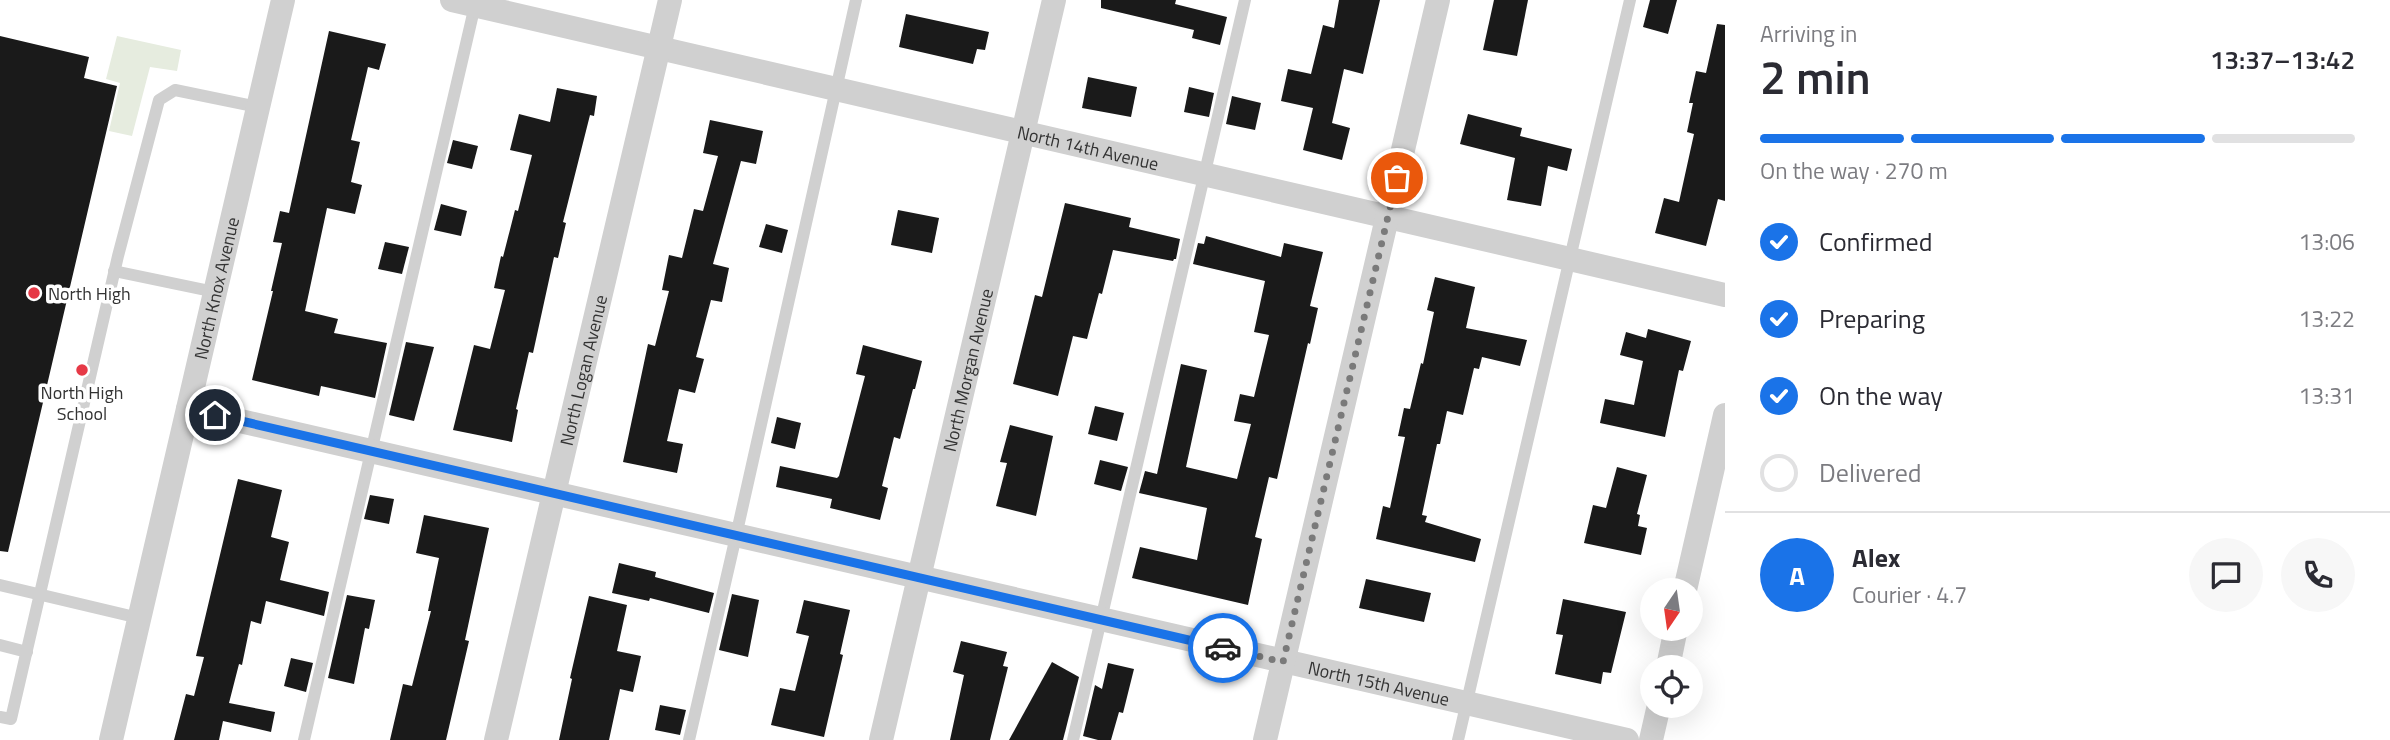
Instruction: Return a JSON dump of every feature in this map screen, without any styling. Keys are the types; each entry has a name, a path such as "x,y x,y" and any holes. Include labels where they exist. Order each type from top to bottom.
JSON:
{"street":[{"name":"North Knox Avenue","path":"111,740 283,0"},
{"name":"North Logan Avenue","path":"496,740 670,0"},
{"name":"North Morgan Avenue","path":"881,740 1054,0"},
{"path":"1265,740 1438,0"},
{"name":"North 14th Avenue","path":"468,2 1023,134 1204,173 1725,295"},
{"name":"North 15th Avenue","path":"188,409 1627,740"},
{"path":"1688,578 1725,415"},
{"path":"1651,740 1656,718"}],"lane":[{"path":"688,740 856,0"},
{"path":"1073,740 1245,0"},
{"path":"1458,740 1630,0"},
{"path":"304,740 468,2"},
{"path":"0,717 11,719 114,271 159,100 175,90 258,107"},
{"path":"114,271 215,292"},
{"path":"0,585 139,618"},
{"path":"0,645 27,652"}],"shaded area":[{"path":"117,36 181,50 177,71 150,67 132,136 109,131 120,83 106,79"}],"building":[{"path":"1101,0 1176,0 1175,4 1227,17 1220,45 1192,38 1194,30 1101,8"},
{"path":"1339,0 1380,0 1363,74 1344,69 1332,123 1350,128 1342,160 1303,150 1313,108 1281,101 1288,69 1311,74 1323,25 1334,28"},
{"path":"1494,0 1528,0 1517,56 1483,50"},
{"path":"1650,0 1677,0 1668,34 1643,27"},
{"path":"906,14 989,32 985,50 977,49 973,64 899,47"},
{"path":"1717,24 1725,25 1725,201 1718,199 1706,246 1655,233 1664,198 1679,202 1694,134 1687,132 1693,103 1689,103 1696,71 1706,73"},
{"path":"329,31 386,44 379,70 368,67 351,140 360,142 351,182 362,185 355,214 327,208 305,311 338,319 334,333 387,343 375,398 321,386 319,396 252,380 282,243 273,242 280,211 289,213"},
{"name":"North High","path":"0,36 89,57 84,78 117,86 8,552 0,551"},
{"path":"1088,77 1137,87 1131,117 1082,108"},
{"path":"1189,87 1214,93 1209,117 1184,112"},
{"path":"557,88 597,96 594,116 590,115 563,222 566,223 558,258 554,257 533,353 529,352 516,409 518,410 512,442 453,430 474,345 490,349 505,290 494,288 532,155 510,150 519,114 550,122"},
{"path":"1232,96 1261,103 1255,130 1226,124"},
{"path":"1468,114 1522,128 1520,136 1572,149 1567,171 1548,166 1541,206 1507,200 1515,158 1460,144"},
{"path":"710,120 763,131 756,164 741,161 713,264 729,268 722,302 711,300 696,357 704,359 695,393 679,389 667,441 683,444 677,473 623,462 648,344 655,346 669,291 662,290 669,255 682,258 694,209 703,211 718,156 703,153"},
{"path":"453,140 478,146 472,169 447,163"},
{"path":"1065,203 1131,218 1129,227 1180,239 1176,259 1173,261 1113,250 1087,339 1073,336 1058,396 1013,384 1035,295 1042,297"},
{"path":"441,204 467,211 461,236 434,230"},
{"path":"898,210 939,218 932,253 891,245"},
{"path":"766,224 788,230 782,253 759,247"},
{"path":"1206,236 1281,257 1284,243 1323,252 1310,306 1318,308 1310,344 1308,343 1277,479 1269,477 1255,537 1262,539 1248,605 1132,578 1140,547 1197,560 1207,508 1139,493 1145,471 1157,474 1181,364 1207,370 1186,467 1237,479 1251,424 1234,421 1240,394 1254,397 1269,335 1254,332 1265,281 1193,264 1198,243 1204,244"},
{"path":"385,242 409,247 402,274 378,269"},
{"path":"1435,277 1475,287 1466,328 1527,340 1520,366 1482,357 1479,369 1474,368 1463,415 1447,411 1440,444 1437,444 1422,515 1427,516 1425,522 1481,539 1475,562 1376,539 1383,506 1390,508 1405,437 1398,436 1404,408 1410,409 1421,363 1423,364 1434,312 1427,310"},
{"path":"1648,329 1691,341 1683,371 1679,370 1665,437 1600,423 1605,399 1634,405 1643,361 1620,355 1626,332 1646,338"},
{"path":"406,342 434,347 414,421 389,415"},
{"path":"863,345 922,361 900,439 894,437 882,486 888,488 880,520 830,508 832,499 776,487 780,466 837,478 839,476 865,376 856,374"},
{"path":"1095,406 1124,413 1117,441 1088,434"},
{"path":"777,417 801,423 795,449 771,443"},
{"path":"1010,425 1053,436 1036,516 996,506 1007,463 1000,462"},
{"path":"1100,460 1128,467 1121,491 1094,484"},
{"path":"1617,467 1647,475 1637,514 1640,515 1638,526 1647,528 1641,555 1584,543 1593,505 1606,508"},
{"path":"238,479 282,490 271,537 289,542 280,580 329,592 324,616 266,601 261,624 251,621 242,665 239,664 229,703 275,712 271,732 223,721 219,740 174,740 186,694 194,696 204,657 196,656"},
{"path":"370,495 394,499 389,524 364,519"},
{"path":"424,515 489,528 465,640 469,641 446,740 390,740 403,684 412,686 431,611 428,611 439,558 416,553"},
{"path":"619,563 656,572 655,577 714,593 709,613 650,598 649,601 612,593"},
{"path":"1366,579 1431,593 1424,622 1359,608"},
{"path":"732,594 759,600 748,657 719,650"},
{"path":"347,595 375,600 369,629 365,628 354,684 328,678"},
{"path":"589,596 627,605 617,651 641,656 633,692 620,689 609,740 559,740 572,679 570,678"},
{"path":"1563,599 1626,612 1611,673 1603,672 1601,684 1555,674 1563,635 1556,634"},
{"path":"804,600 850,610 840,654 843,655 824,737 771,725 780,688 795,691 809,636 796,633"},
{"path":"961,641 1007,652 1003,666 1008,667 990,740 950,740 964,675 953,672"},
{"path":"291,658 313,663 306,692 284,686"},
{"path":"1052,662 1079,677 1063,740 1009,740"},
{"path":"1108,663 1134,669 1123,713 1119,712 1111,740 1098,740 1083,736 1095,685 1102,689"},
{"path":"660,705 686,710 680,735 655,730"}],"way so far":[{"path":"1223,648 1283,662 1397,178"}],"place":[{"name":"North High","path":"34,293"},
{"name":"North High School","path":"82,370"}],"route":[{"path":"215,415 1223,648"}]}
